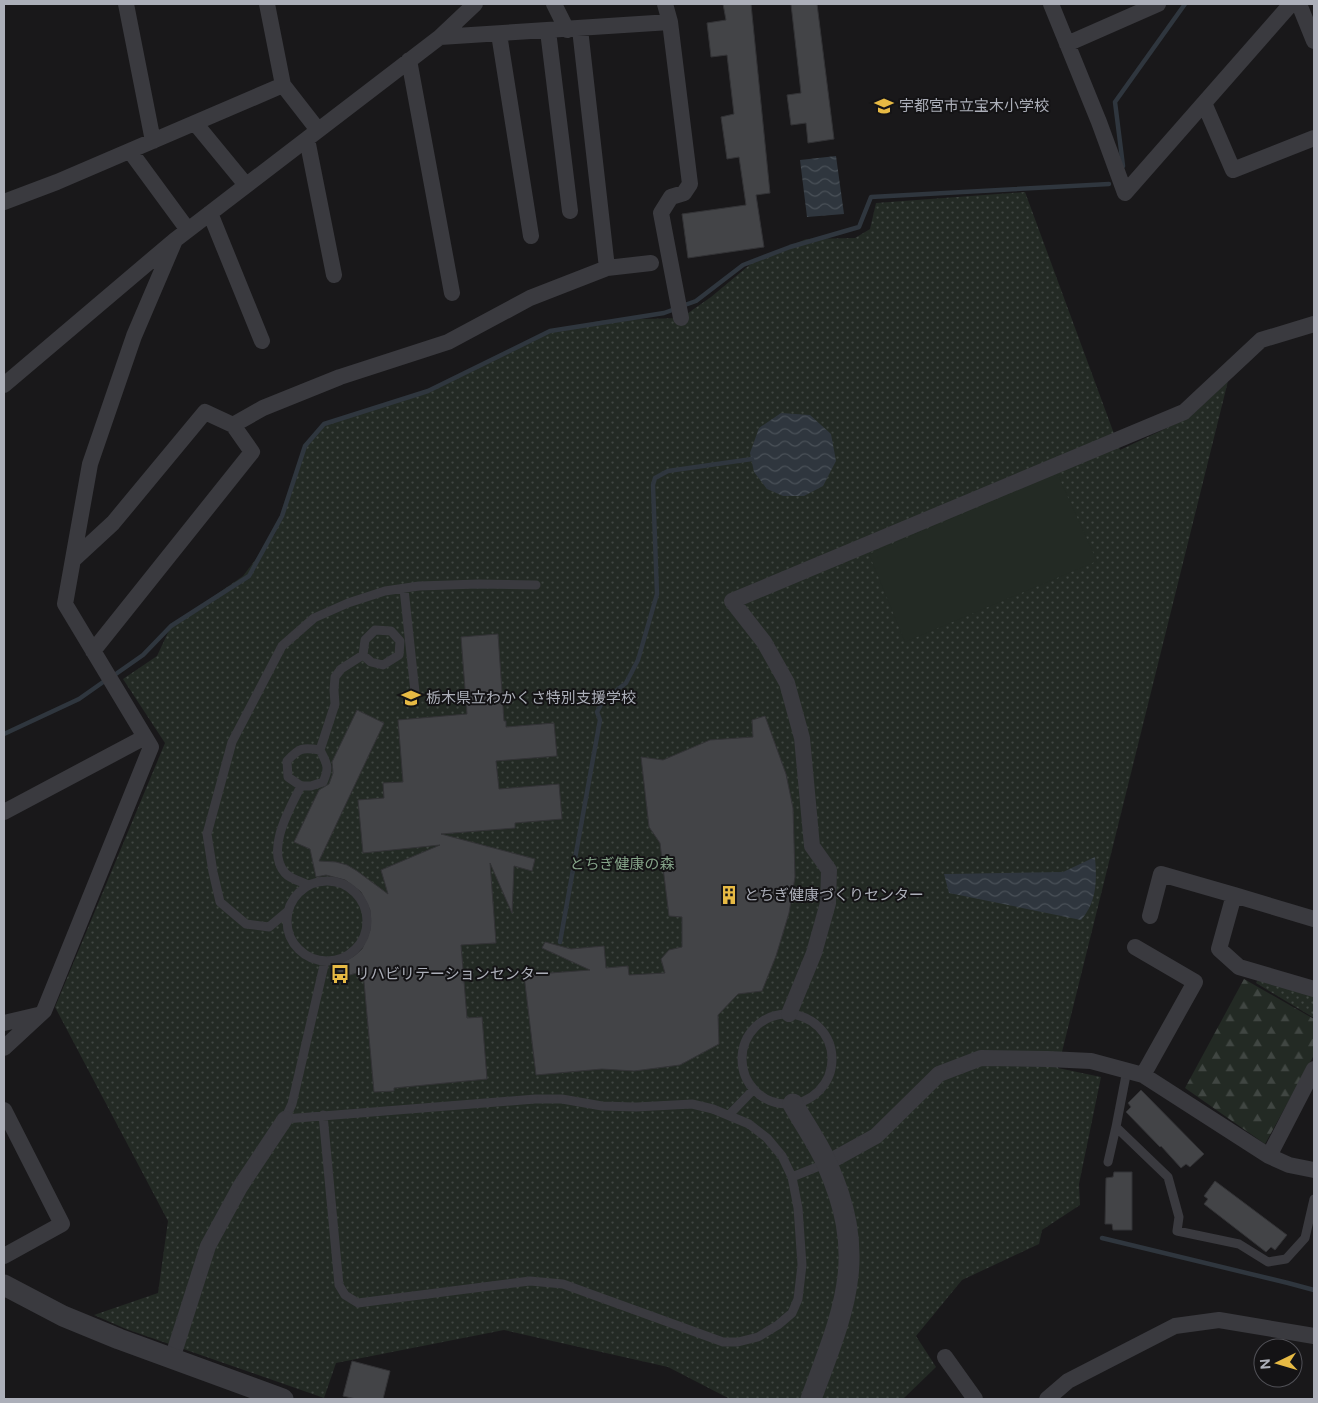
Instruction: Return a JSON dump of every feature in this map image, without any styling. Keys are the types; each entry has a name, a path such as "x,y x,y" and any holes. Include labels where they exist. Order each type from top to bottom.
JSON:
{"street":[{"path":"126,4 153,141"},
{"path":"267,4 283,85 312,134 334,275"},
{"path":"4,385 181,235 440,37 475,4"},
{"path":"554,4 574,29 607,268"},
{"path":"665,4 670,22 690,184 684,193 671,197 661,213 681,318"},
{"path":"1051,4 1125,193 1291,4"},
{"path":"1067,44 1158,4"},
{"path":"1299,4 1314,41"},
{"path":"440,37 670,22"},
{"path":"548,31 570,211"},
{"path":"499,34 531,236"},
{"path":"409,60 452,293"},
{"path":"7,200 57,182 283,85"},
{"path":"1204,103 1233,170 1314,138"},
{"path":"195,123 246,185"},
{"path":"130,151 181,235"},
{"path":"210,213 262,341"},
{"path":"4,1048 44,1011 151,747 65,604 90,464 134,336 181,235"},
{"path":"233,425 264,408 340,377 448,342 530,298 607,268 651,263"},
{"path":"789,1014 814,954 828,903 828,870 812,846 802,738 787,684 764,642 732,601 1184,412 1261,340 1314,324"},
{"path":"74,559 113,523 205,412 233,425 252,452 92,651"},
{"path":"4,812 145,737"},
{"path":"1150,916 1161,874 1314,919"},
{"path":"1234,896 1219,949 1239,967 1314,989"},
{"path":"1136,947 1195,982 1144,1075"},
{"path":"4,1023 38,1016"},
{"path":"827,1162 876,1136 939,1074 980,1058 1048,1059 1091,1061 1144,1075 1269,1156 1289,1166 1314,1170"},
{"path":"1269,1156 1314,1069"},
{"path":"793,1104 827,1162 847,1222 850,1255 848,1284 838,1325 811,1399"},
{"path":"4,1110 62,1224 4,1256"},
{"path":"172,1359 208,1246 240,1187 285,1119"},
{"path":"4,1285 63,1316 172,1359 283,1399"},
{"path":"1047,1399 1068,1381 1175,1326 1219,1320 1314,1336"},
{"path":"945,1358 975,1399"}],"lane":[{"path":"288,911 269,927 261,926 246,924 220,902 207,834 232,742 282,646 314,618 357,600 385,591 419,586 478,584 536,586"},
{"path":"404,589 415,692"},
{"path":"320,750 305,747 295,752 287,762 288,777 300,786 312,786 322,782 328,771 320,750 335,704 335,677 341,669 363,655 365,640 374,630 391,631 400,641 399,655 383,665 371,662 363,655"},
{"path":"300,786 282,824 278,847 279,862 286,874 309,885"},
{"path":"324,881 341,884 355,892 362,901 366,913 364,938 355,950 340,960 325,962 309,957 293,943 288,928 288,911 292,901 309,885 324,881"},
{"path":"285,1119 292,1104 325,962"},
{"path":"789,1014 808,1019 820,1029 830,1046 832,1055 830,1074 822,1088 808,1099 793,1104 774,1103 760,1096 754,1090 746,1077 742,1062 746,1041 761,1022 770,1017 789,1014"},
{"path":"1108,1162 1127,1070"},
{"path":"729,1115 754,1090"},
{"path":"285,1119 323,1115 535,1099 562,1099 602,1106 636,1107 692,1104 729,1115 749,1124 766,1138 782,1156 792,1177 798,1208 802,1265 798,1299 792,1313 778,1325 758,1337 738,1342 722,1342 563,1284 530,1280 358,1303 345,1295 340,1285 323,1115"},
{"path":"1116,1127 1168,1177 1179,1217 1177,1231 1239,1244 1268,1262 1286,1258 1304,1238 1314,1199"},
{"path":"792,1177 827,1162"}],"green space":[{"name":"とちぎ健康の森","path":"1025,192 1120,450 1190,417 1228,381 1058,1068 1101,1077 1079,1184 1080,1205 1042,1230 1039,1244 962,1280 916,1336 936,1367 903,1399 730,1399 668,1367 504,1330 336,1363 324,1398 126,1329 94,1315 158,1293 168,1221 55,1007 165,743 123,679 157,656 171,626 243,576 275,534 305,446 324,424 428,391 550,331 605,320 681,318 711,297 753,262 806,239 855,238 870,229 876,203"},
{"path":"1057,473 1097,561 905,642 869,554"},
{"path":"1244,979 1314,1019 1314,1055 1265,1144 1185,1088"},
{"path":"1258,979 1314,994 1314,1018 1256,983"}],"water":[{"path":"836,156 844,214 807,217 800,160"},
{"path":"781,413 810,415 831,434 836,461 823,486 804,496 783,496 767,489 754,472 750,453 759,428"},
{"path":"1095,857 1095,890 1090,906 1081,920 949,893 944,874 1063,872"}],"building":[{"path":"723,4 751,4 770,193 756,195 764,247 688,258 682,214 746,205 739,157 727,159 721,117 734,114 727,55 711,57 707,23 726,20"},
{"path":"791,4 817,4 834,139 808,143 806,123 791,125 787,95 801,93"},
{"path":"498,634 506,727 554,723 557,756 496,761 499,789 559,784 562,819 515,823 515,828 441,834 535,859 532,871 514,866 512,913 490,863 496,943 461,945 467,1018 482,1017 487,1079 394,1088 394,1091 374,1092 363,971 340,978 337,965 354,956 362,949 370,930 370,910 361,892 345,880 326,875 316,877 310,849 294,842 319,790 329,784 333,773 332,762 357,710 384,723 319,861 347,865 388,894 381,870 440,845 363,853 358,800 384,798 383,783 403,782 398,720 467,714 461,637"},
{"name":"とちぎ健康づくりセンター","path":"765,716 786,774 793,808 795,877 789,913 776,956 762,991 738,994 718,1015 719,1044 680,1065 634,1071 602,1069 536,1075 524,975 590,970 542,948 545,942 571,949 604,946 606,968 628,966 629,975 665,973 661,959 669,950 682,947 682,917 669,916 660,843 649,827 641,757 663,760 710,740 753,737 752,720"},
{"path":"1141,1090 1204,1154 1190,1167 1186,1164 1181,1168 1126,1112 1131,1107 1128,1103"},
{"path":"1114,1172 1132,1172 1132,1230 1113,1230 1112,1224 1105,1224 1106,1178 1113,1177"},
{"path":"1215,1181 1287,1235 1275,1250 1271,1247 1266,1252 1204,1204 1208,1199 1204,1196"},
{"path":"352,1361 390,1371 383,1399 356,1399 343,1396"}],"waterway":[{"path":"1123,166 1115,102 1185,4"},
{"path":"682,306 696,301 743,265 790,247 859,227 871,197 1109,184"},
{"path":"113,676 143,655 171,626 249,576 282,516 305,446 324,424 428,391 550,331 664,313 675,309"},
{"path":"560,942 600,720 597,712 603,701 626,683 638,660 657,594 653,485 655,478 668,471 752,459"},
{"path":"4,734 79,699 106,680"},
{"path":"1102,1238 1314,1290"}],"place":[{"name":"宇都宮市立宝木小学校","path":"884,106"},
{"name":"栃木県立わかくさ特別支援学校","path":"411,698"},
{"name":"とちぎ健康づくりセンター","path":"729,895"},
{"name":"リハビリテーションセンター","path":"340,974"}]}
